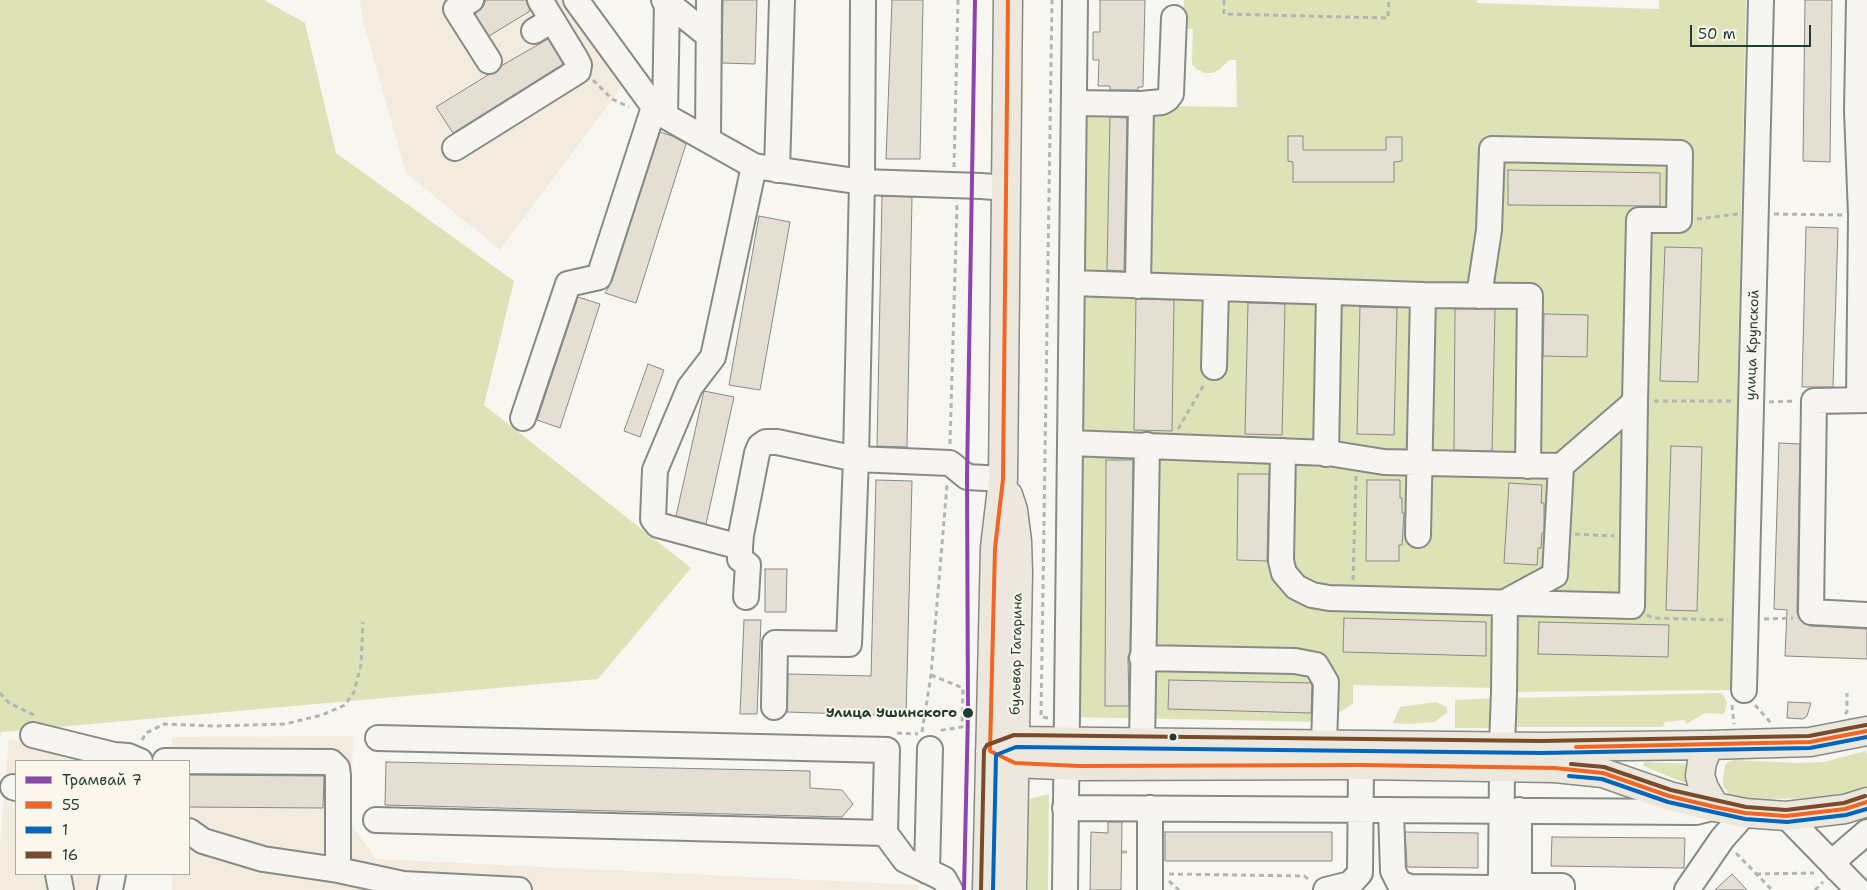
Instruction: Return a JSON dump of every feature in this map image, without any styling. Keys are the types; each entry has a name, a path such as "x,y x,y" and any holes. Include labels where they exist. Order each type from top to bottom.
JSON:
{"main road":[{"name":"бульвар Гагарина","path":"986,890 995,548 1003,479 1008,0"},
{"name":"бульвар Гагарина","path":"1003,479 1013,510 1017,541 1018,573 1012,890"},
{"path":"1502,757 1542,747 1810,742 1867,731"},
{"path":"1067,754 1142,743 1324,744 1361,755"},
{"path":"1709,745 1702,762 1700,776 1704,788 1715,807"},
{"path":"990,751 1067,754 1142,767 1361,755 1502,757 1555,768 1603,772 1669,796 1745,813 1786,816 1845,809 1867,802"}],"street":[{"path":"456,148 578,71 579,65 576,59 543,26 540,0"},
{"path":"576,0 660,111 708,140 765,168 862,182 1006,188"},
{"path":"708,140 709,0"},
{"path":"740,547 658,525 653,518 655,470 690,387 713,357 765,168 782,0"},
{"path":"774,707 775,643 849,644 856,459 862,182 863,0"},
{"path":"1065,890 1075,0"},
{"name":"улица Крупской","path":"1744,690 1760,0"},
{"path":"1859,0 1864,215 1863,400 1814,401 1811,612 1867,614"},
{"path":"523,418 568,284 599,277 660,111 666,1"},
{"path":"666,1 709,36"},
{"path":"459,3 489,61"},
{"path":"1074,103 1141,104 1162,102 1167,99 1173,87 1174,18"},
{"path":"1138,286 1141,104"},
{"path":"1283,451 1281,561 1284,573 1296,587 1312,595 1352,598 1632,606 1639,220 1679,220 1680,153 1492,149 1489,230 1479,296"},
{"path":"1072,283 1423,295 1530,296 1528,466"},
{"path":"1214,367 1216,288"},
{"path":"1326,454 1329,292"},
{"path":"1418,535 1423,295"},
{"path":"1070,442 1283,451 1326,454 1384,462 1561,466 1635,402"},
{"path":"746,597 748,565 740,559 741,535 757,454 760,446 766,442 777,442 856,459 950,463 967,477 1003,479"},
{"path":"1142,743 1142,658 1157,446"},
{"path":"1505,602 1555,575 1561,466"},
{"path":"1505,602 1502,757 1518,886 1562,886 1562,890"},
{"path":"1142,658 1295,661 1316,665 1326,682 1324,744"},
{"path":"33,735 114,755 128,756 137,760"},
{"path":"378,738 887,750 885,833 905,860 944,879 950,890"},
{"path":"928,871 930,749"},
{"path":"1328,890 1350,884 1360,873 1361,755"},
{"path":"190,761 331,762 337,768 338,776 338,870"},
{"path":"1065,808 1696,812 1715,807"},
{"path":"1150,808 1156,881"},
{"path":"1391,810 1393,871 1399,883 1410,887 1490,888 1498,884 1501,876 1510,810"},
{"path":"1687,890 1722,839 1745,813"},
{"path":"1786,816 1830,871 1858,890"},
{"path":"376,820 885,833"},
{"path":"1830,871 1838,857 1867,832"},
{"path":"190,833 204,840 263,859 338,870 403,887 519,890"},
{"path":"58,875 61,890"},
{"path":"110,890 113,875"}],"path":[{"path":"931,675 963,688 962,727 921,734 931,675 950,463 958,185 954,170 958,0"},
{"path":"1041,716 1052,0"},
{"path":"1224,0 1224,14 1388,18 1389,0"},
{"path":"578,71 588,74 612,99"},
{"path":"1679,220 1756,214 1864,215"},
{"path":"1157,446 1214,367"},
{"path":"1635,402 1814,401"},
{"path":"1352,598 1357,458"},
{"path":"1557,533 1632,537"},
{"path":"1632,606 1653,618 1746,620 1798,617 1811,612"},
{"path":"139,760 140,744 146,732 164,724 214,726 286,724 322,715 345,704 354,692 361,665 363,622"},
{"path":"1744,690 1759,710 1771,723 1775,724"},
{"path":"1842,716 1847,712 1847,693"},
{"path":"1756,874 1830,871"},
{"path":"1156,881 1169,874 1304,876 1316,886 1328,890"}],"shaded area":[{"path":"360,0 570,0 629,77 500,250 406,173 364,25"},
{"path":"353,736 351,824 376,859 918,885 918,890 172,890 172,875 190,875 190,760 172,760 172,737"},
{"path":"9,739 113,760 15,760 15,875 106,875 103,890 0,890 0,844"}],"green space":[{"path":"0,0 264,0 305,23 336,153 514,281 484,405 691,568 598,679 1,732 0,737"},
{"path":"1184,0 1477,0 1477,3 1659,9 1659,0 1746,0 1737,401 1735,620 1731,690 1504,692 1495,688 1353,685 1353,704 1324,722 1067,717 1074,105 1237,107 1236,60 1229,60 1219,70 1212,73 1205,73 1196,69 1192,64 1193,29 1183,28"},
{"path":"1723,694 1727,703 1724,714 1705,713 1686,724 1685,720 1665,722 1663,727 1510,727 1510,698"},
{"path":"1496,698 1493,728 1455,728 1455,700"},
{"path":"1436,702 1447,707 1447,713 1434,722 1393,723 1400,707"},
{"path":"1865,751 1867,755 1867,789 1852,794 1827,798 1731,798 1723,785 1725,766 1727,762 1734,760 1799,763 1824,762"},
{"path":"1644,762 1693,764 1693,786 1643,766"},
{"path":"1049,794 1048,890 1028,890 1029,799"}],"building":[{"path":"486,0 526,0 530,11 489,36 475,14 483,7"},
{"path":"723,0 757,0 755,64 722,63"},
{"path":"892,0 923,0 920,159 886,159"},
{"path":"1100,0 1145,0 1143,87 1138,87 1138,90 1110,90 1110,86 1098,86 1099,60 1093,60 1093,32 1100,32"},
{"path":"1805,0 1832,0 1830,162 1803,161"},
{"path":"548,39 563,64 453,133 436,107 488,75 496,73 501,66"},
{"path":"1110,117 1127,118 1124,271 1107,270"},
{"path":"660,132 686,144 636,303 605,293 612,281"},
{"path":"1288,136 1303,136 1303,150 1386,150 1386,137 1402,137 1402,161 1394,162 1394,182 1293,182 1293,162 1288,161"},
{"path":"1508,170 1660,173 1660,206 1508,205"},
{"path":"882,196 912,197 907,447 877,446"},
{"path":"759,216 790,222 760,390 729,385"},
{"path":"1806,227 1838,228 1833,387 1802,387"},
{"path":"1665,247 1702,248 1698,382 1660,381"},
{"path":"578,297 600,304 560,428 537,420"},
{"path":"1136,299 1174,300 1172,431 1134,430"},
{"path":"1248,303 1285,304 1282,435 1245,434"},
{"path":"1360,307 1397,308 1394,435 1357,434"},
{"path":"1455,309 1495,309 1492,451 1454,450"},
{"path":"1544,314 1588,315 1587,357 1543,356"},
{"path":"648,364 664,370 640,437 624,431"},
{"path":"704,391 734,397 706,524 676,516"},
{"path":"1779,443 1800,444 1797,612 1799,618 1803,623 1810,626 1867,629 1867,659 1785,656 1787,610 1774,609"},
{"path":"1671,446 1702,447 1697,611 1666,610"},
{"path":"1106,460 1133,460 1130,652 1128,657 1129,706 1105,706"},
{"path":"1238,474 1269,474 1267,561 1237,560"},
{"path":"876,480 912,481 906,716 787,712 788,674 871,676"},
{"path":"1367,480 1400,480 1400,498 1402,498 1402,513 1404,513 1402,545 1399,545 1399,561 1366,561"},
{"path":"1509,483 1542,485 1541,503 1544,503 1544,533 1542,533 1541,548 1538,548 1537,565 1504,563"},
{"path":"765,569 787,569 786,612 765,612"},
{"path":"1344,618 1486,622 1486,656 1343,652"},
{"path":"744,620 761,620 757,714 740,714"},
{"path":"1539,622 1669,625 1668,657 1538,654"},
{"path":"1169,680 1311,683 1311,713 1168,709"},
{"path":"1788,702 1811,703 1807,716 1803,719 1787,718"},
{"path":"386,762 810,771 810,788 842,790 853,804 842,817 385,805"},
{"path":"190,775 324,776 323,808 190,807"},
{"path":"1108,822 1122,822 1121,890 1090,890 1091,832 1108,833"},
{"path":"1165,832 1332,832 1332,861 1165,861"},
{"path":"1405,832 1478,833 1478,868 1407,867"},
{"path":"1552,837 1685,838 1684,868 1551,866"},
{"path":"1732,874 1747,890 1715,890"}],"tram line":[{"name":"7","path":"964,890 968,713 967,477 975,0"}],"transit line":[{"name":"55","path":"1008,0 1003,479 995,548 990,751 1015,763 1079,766 1361,765 1555,768 1603,773 1669,796 1715,807 1745,813 1786,816 1845,809 1867,802"},
{"name":"16","path":"981,890 984,750 987,745 1014,735 1542,741 1809,736 1866,725"},
{"name":"55","path":"1576,747 1810,742 1867,731"},
{"name":"1","path":"993,890 996,755 1016,747 1542,753 1810,748 1867,737"},
{"name":"16","path":"1571,764 1604,767 1671,790 1746,807 1786,810 1844,803 1865,796"},
{"name":"1","path":"1569,776 1602,779 1668,802 1745,819 1787,822 1846,815 1867,809"}],"place":[{"name":"Улица Ушинского","path":"968,713"}]}
